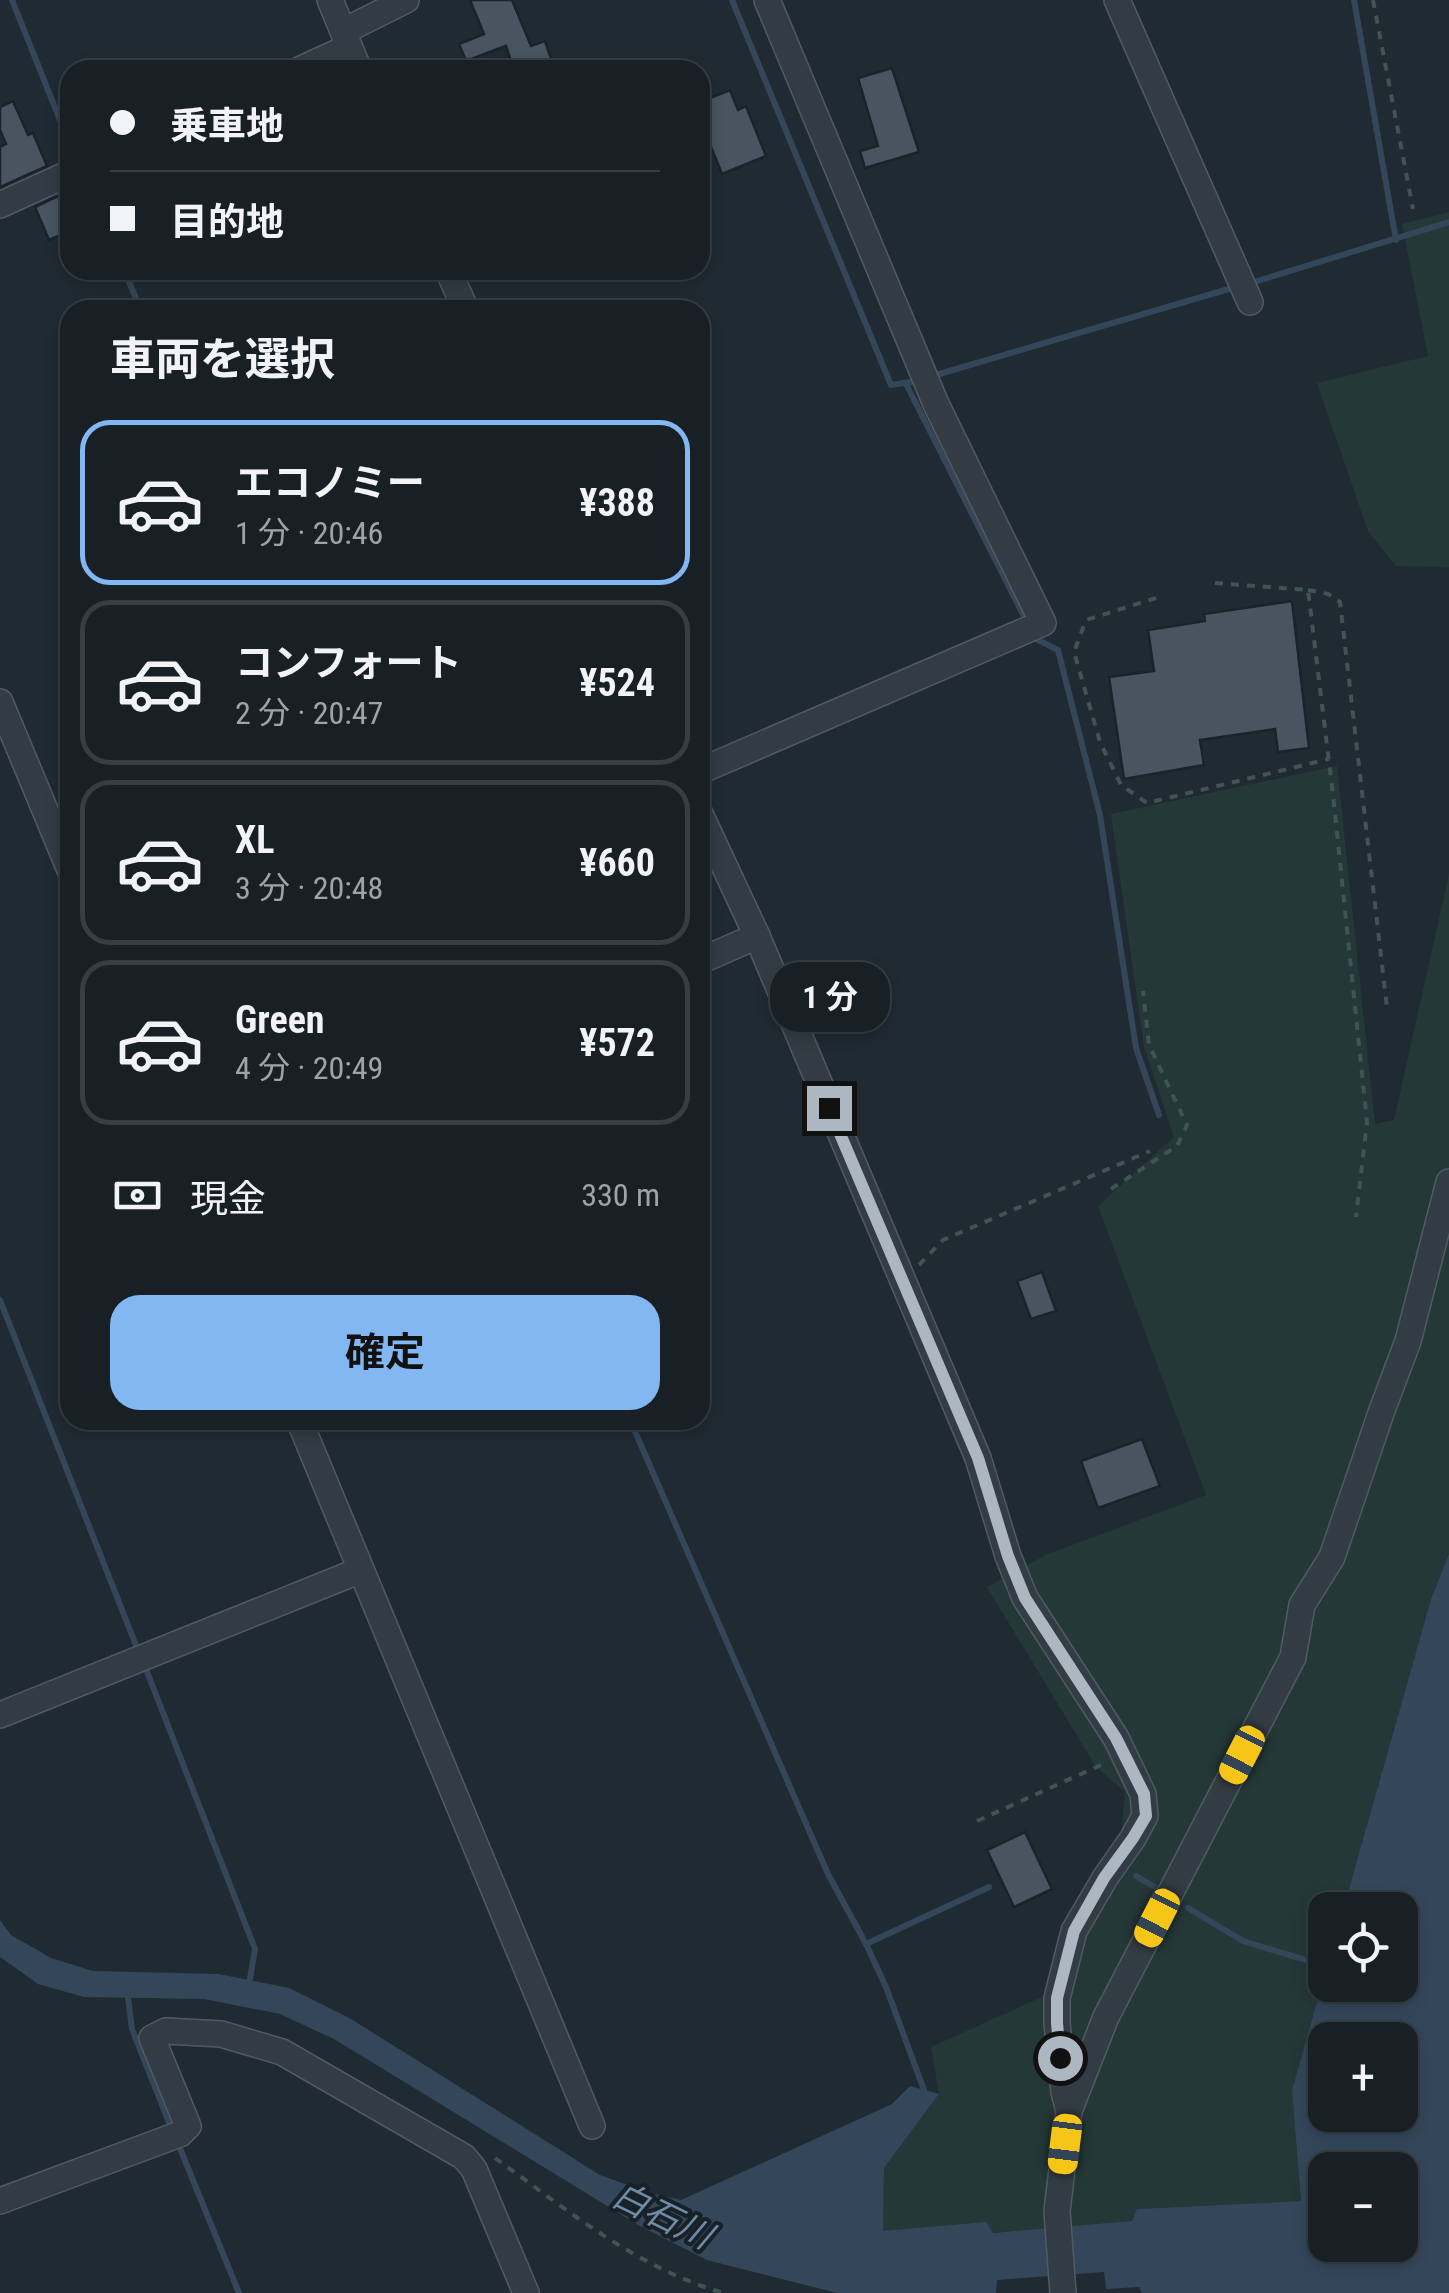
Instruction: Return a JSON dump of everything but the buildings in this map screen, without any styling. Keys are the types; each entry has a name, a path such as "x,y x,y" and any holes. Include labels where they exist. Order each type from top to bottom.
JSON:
{"street":[{"path":"330,0 351,49"},
{"path":"323,60 351,49 406,0"},
{"path":"710,767 1043,623 931,392 767,0"},
{"path":"1117,0 1250,302"},
{"path":"0,205 60,178"},
{"path":"0,702 60,846"},
{"path":"710,835 757,936 978,1458 1025,1598 1116,1738 1144,1794 1146,1816 1074,1931 1057,1998 1064,2092 1070,2111"},
{"path":"710,957 757,936"},
{"path":"1063,2293 1057,2211 1070,2111 1106,2016 1292,1657 1302,1605 1332,1556 1408,1342 1449,1182"},
{"path":"303,1430 592,2126"},
{"path":"0,1715 361,1570"},
{"path":"0,2201 176,2136 188,2126 152,2038 166,2031 221,2034 282,2052 464,2157 474,2169 526,2293"}],"path":[{"path":"1373,0 1413,209"},
{"path":"1214,583 1308,590 1328,594 1340,602 1387,1008"},
{"path":"1308,590 1368,1122 1356,1217"},
{"path":"1156,598 1086,620 1074,652 1100,742 1121,785 1147,803 1328,759"},
{"path":"1111,1189 1177,1146 1187,1125 1149,1046 1143,991"},
{"path":"920,1264 943,1240 1150,1151"},
{"path":"977,1820 1104,1765"},
{"path":"464,2157 482,2149 612,2242 699,2286 724,2293"}],"green space":[{"path":"1449,212 1449,567 1396,566 1368,531 1317,383 1428,356 1402,224"},
{"path":"1337,766 1375,1124 1394,1120 1449,874 1449,1554 1431,1599 1348,1892 1308,1892 1308,2002 1317,2002 1311,2022 1308,2022 1292,2090 1301,2201 1138,2209 1132,2221 1070,2228 882,2231 884,2168 939,2094 931,2047 1044,1996 1063,1929 1121,1837 1125,1792 1096,1767 987,1587 1048,1554 1206,1495 1098,1206 1174,1137 1144,1047 1111,814"}],"water":[{"name":"白石川","path":"1449,1554 1449,2293 1142,2293 1139,2287 1106,2289 1104,2272 997,2280 996,2293 837,2293 707,2260 640,2226 334,2039 280,2014 204,1999 84,1997 38,1984 0,1957 0,1920 11,1935 51,1958 93,1971 219,1974 289,1988 351,2019 600,2175 681,2200 892,2104 910,2086 939,2094 884,2168 883,2231 986,2222 993,2233 1132,2221 1137,2209 1301,2201 1292,2090 1308,2034 1308,2132 1418,2132 1418,2022 1311,2022 1317,2002 1418,2002 1418,1892 1348,1892 1431,1599"}],"waterway":[{"path":"12,0 60,120"},
{"path":"732,0 891,385 917,381"},
{"path":"1354,0 1396,240"},
{"path":"1251,283 1449,222"},
{"path":"128,280 137,300"},
{"path":"929,377 1239,286"},
{"path":"906,384 1027,622"},
{"path":"1032,634 1058,650 1100,815 1136,1048 1159,1115"},
{"path":"0,1300 139,1653"},
{"path":"634,1430 828,1874 886,1987 924,2090 919,2095"},
{"path":"144,1664 255,1949 249,1985"},
{"path":"1136,1876 1158,1889"},
{"path":"866,1944 989,1887"},
{"path":"1188,1908 1243,1941 1308,1961"},
{"path":"127,1990 132,2029 172,2130"},
{"path":"177,2141 239,2293"}],"route":[{"path":"829,1108 978,1458 1025,1598 1116,1738 1144,1794 1146,1816 1074,1931 1057,1998 1060,2058"}]}
